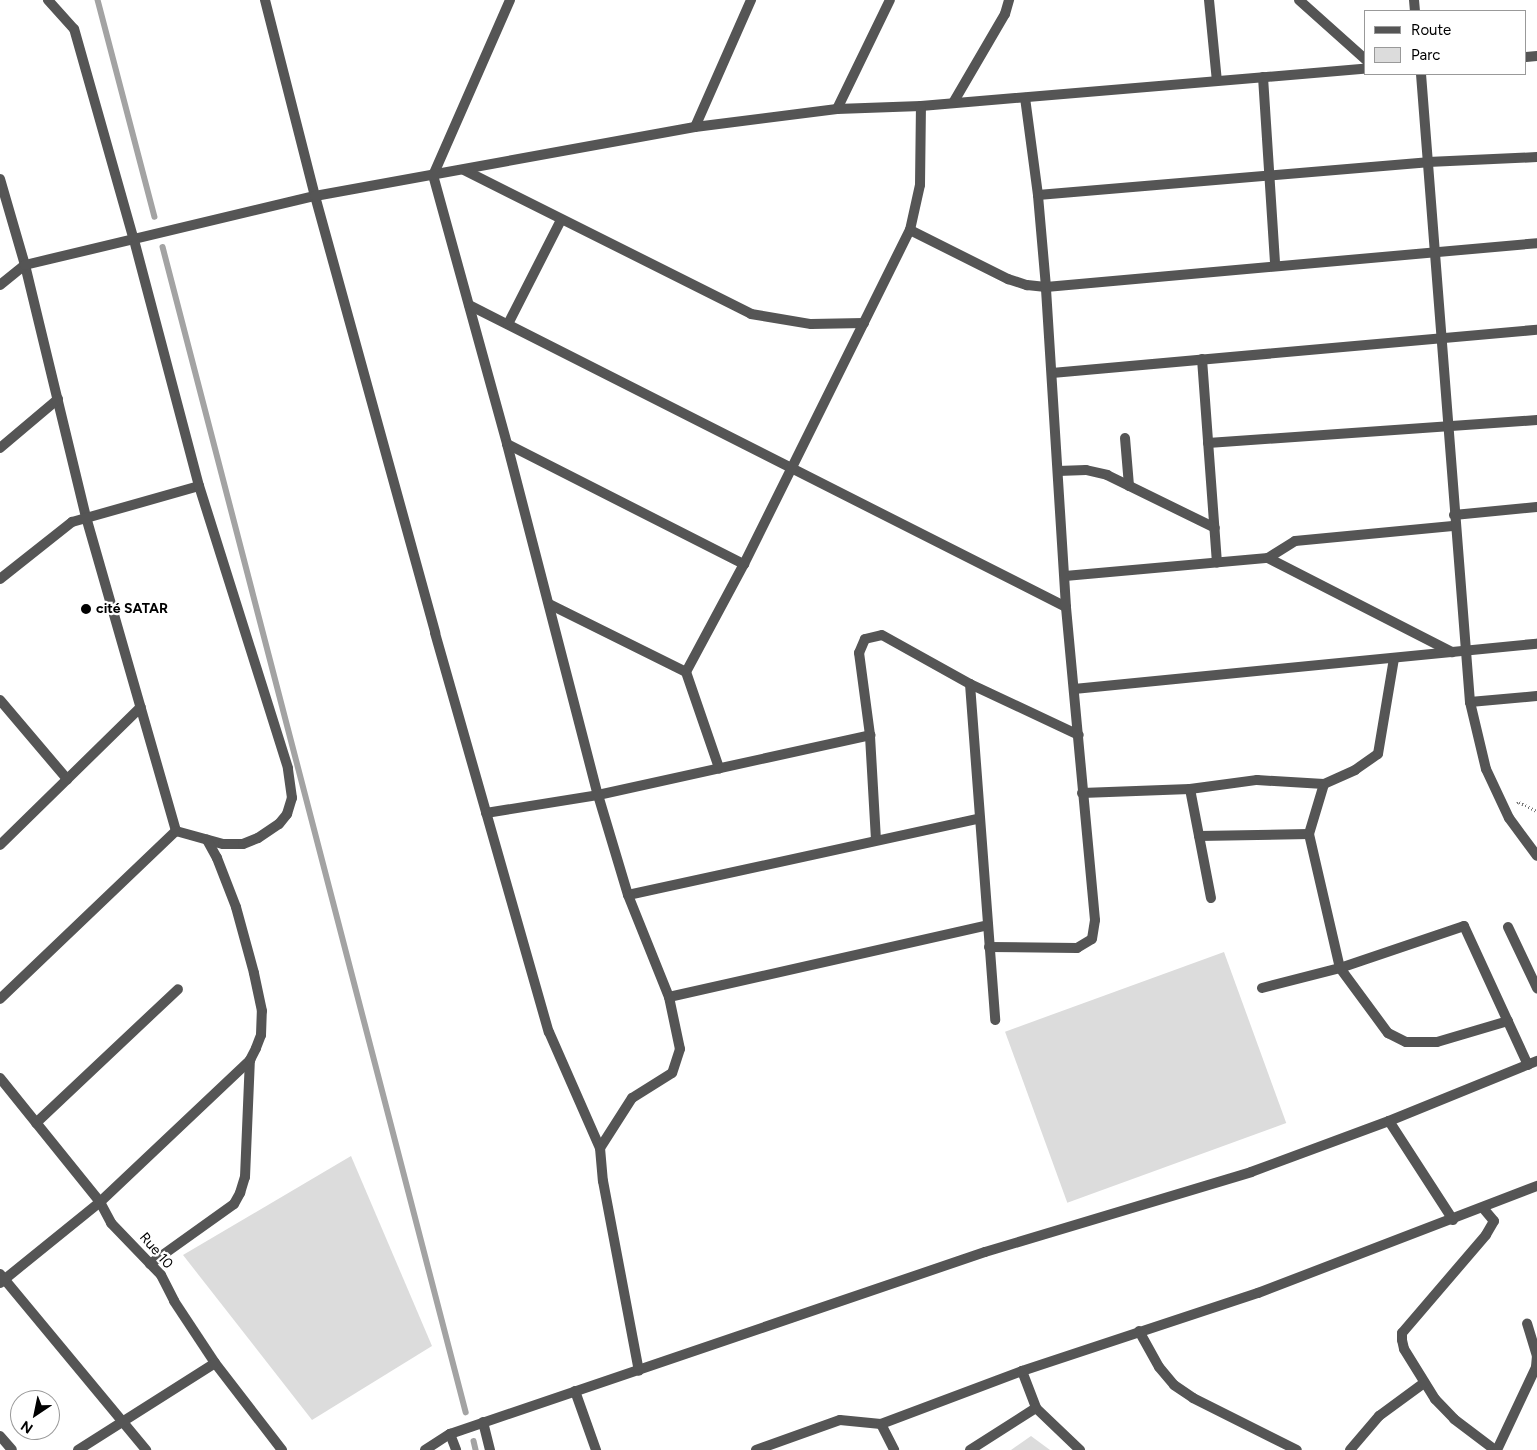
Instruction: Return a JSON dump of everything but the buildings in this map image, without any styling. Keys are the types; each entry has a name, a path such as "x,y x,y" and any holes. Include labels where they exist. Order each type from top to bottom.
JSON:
{"street":[{"path":"48,0 74,29 133,238 199,486 288,768 292,798 283,819 258,838 243,844 222,844 176,831"},
{"path":"265,0 315,196 486,813 549,1032 600,1148 603,1181 639,1371"},
{"path":"510,0 433,175 507,444 598,795 628,895 669,997 680,1050 672,1073 632,1098 600,1148"},
{"path":"695,126 751,0"},
{"path":"837,109 890,0"},
{"path":"953,103 1005,14 1009,0"},
{"path":"1209,0 1217,81"},
{"path":"1299,0 1364,58"},
{"path":"0,285 25,265 315,196 695,126 837,109 921,106 1364,69"},
{"path":"1421,75 1470,702 1486,769 1509,818 1537,856"},
{"path":"1263,77 1275,266"},
{"path":"989,947 1076,948 1092,939 1095,920 1066,607 1046,287 1038,195 1025,98"},
{"path":"686,672 744,564 910,230 920,186 921,106"},
{"path":"1038,195 1428,162 1537,156"},
{"path":"464,170 750,314 811,324 864,323"},
{"path":"0,178 25,265 86,517 176,831"},
{"path":"508,324 561,220"},
{"path":"910,230 1008,279 1027,285 1046,287 1537,243"},
{"path":"469,305 793,467 1066,607"},
{"path":"1052,373 1537,330"},
{"path":"1202,359 1217,562"},
{"path":"0,448 58,399"},
{"path":"1208,443 1537,420"},
{"path":"1125,438 1129,486"},
{"path":"507,444 744,564"},
{"path":"1058,471 1086,470 1106,474 1215,528"},
{"path":"0,579 72,522 199,486"},
{"path":"1454,515 1537,507"},
{"path":"1064,576 1268,558 1295,541 1455,526"},
{"path":"1268,558 1453,652"},
{"path":"548,604 686,672 719,768"},
{"path":"876,840 870,736 859,653 865,639 882,635 970,684 1079,735"},
{"path":"1074,689 1537,644"},
{"path":"1082,793 1190,789 1258,780 1324,784 1355,770 1378,754 1394,658"},
{"path":"970,684 995,1020"},
{"path":"1470,702 1537,696"},
{"path":"0,700 67,779"},
{"path":"0,845 141,707"},
{"path":"486,813 598,795 870,736"},
{"path":"1324,784 1309,834 1340,968 1388,1033 1406,1042 1437,1042 1508,1021"},
{"path":"1190,789 1212,898"},
{"path":"628,895 980,818"},
{"path":"0,999 176,831"},
{"path":"1199,836 1309,834"},
{"path":"150,1264 234,1204 245,1177 250,1060 261,1035 262,1011 236,907 217,858 207,840"},
{"path":"669,997 988,925"},
{"path":"425,1450 450,1434 483,1422 639,1371 985,1252 1251,1172 1390,1121 1532,1063 1508,1021 1464,926 1340,968 1262,988"},
{"path":"1508,927 1537,988"},
{"path":"36,1123 178,989"},
{"path":"146,1450 2,1279 100,1202 250,1060"},
{"name":"Rue 10","path":"0,1078 100,1202 111,1223 161,1275 174,1301 215,1363 282,1450"},
{"path":"1390,1121 1453,1220"},
{"path":"756,1450 840,1420 882,1424 1022,1371 1258,1293 1453,1220 1537,1186"},
{"path":"1483,1208 1494,1220 1486,1235 1402,1333 1404,1349 1424,1383 1454,1419 1496,1450 1536,1367 1537,1356 1527,1324"},
{"path":"1139,1331 1159,1367 1174,1385 1193,1398 1297,1450"},
{"path":"78,1450 215,1363"},
{"path":"1022,1371 1036,1408 1080,1450"},
{"path":"1350,1450 1379,1416 1424,1383"},
{"path":"575,1391 596,1450"},
{"path":"970,1450 1036,1408"},
{"path":"483,1422 490,1450"},
{"path":"882,1424 894,1450"},
{"path":"450,1434 456,1450"},
{"path":"0,1436 12,1450"}],"green space":[{"path":"1224,952 1286,1123 1067,1203 1005,1032"},
{"path":"351,1156 432,1346 312,1420 183,1255"},
{"path":"1031,1436 1050,1450 1011,1450"}],"waterway":[{"path":"98,0 155,217"},
{"path":"163,247 466,1412"},
{"path":"474,1441 476,1450"}],"place":[{"name":"cité SATAR","path":"86,609"}]}
